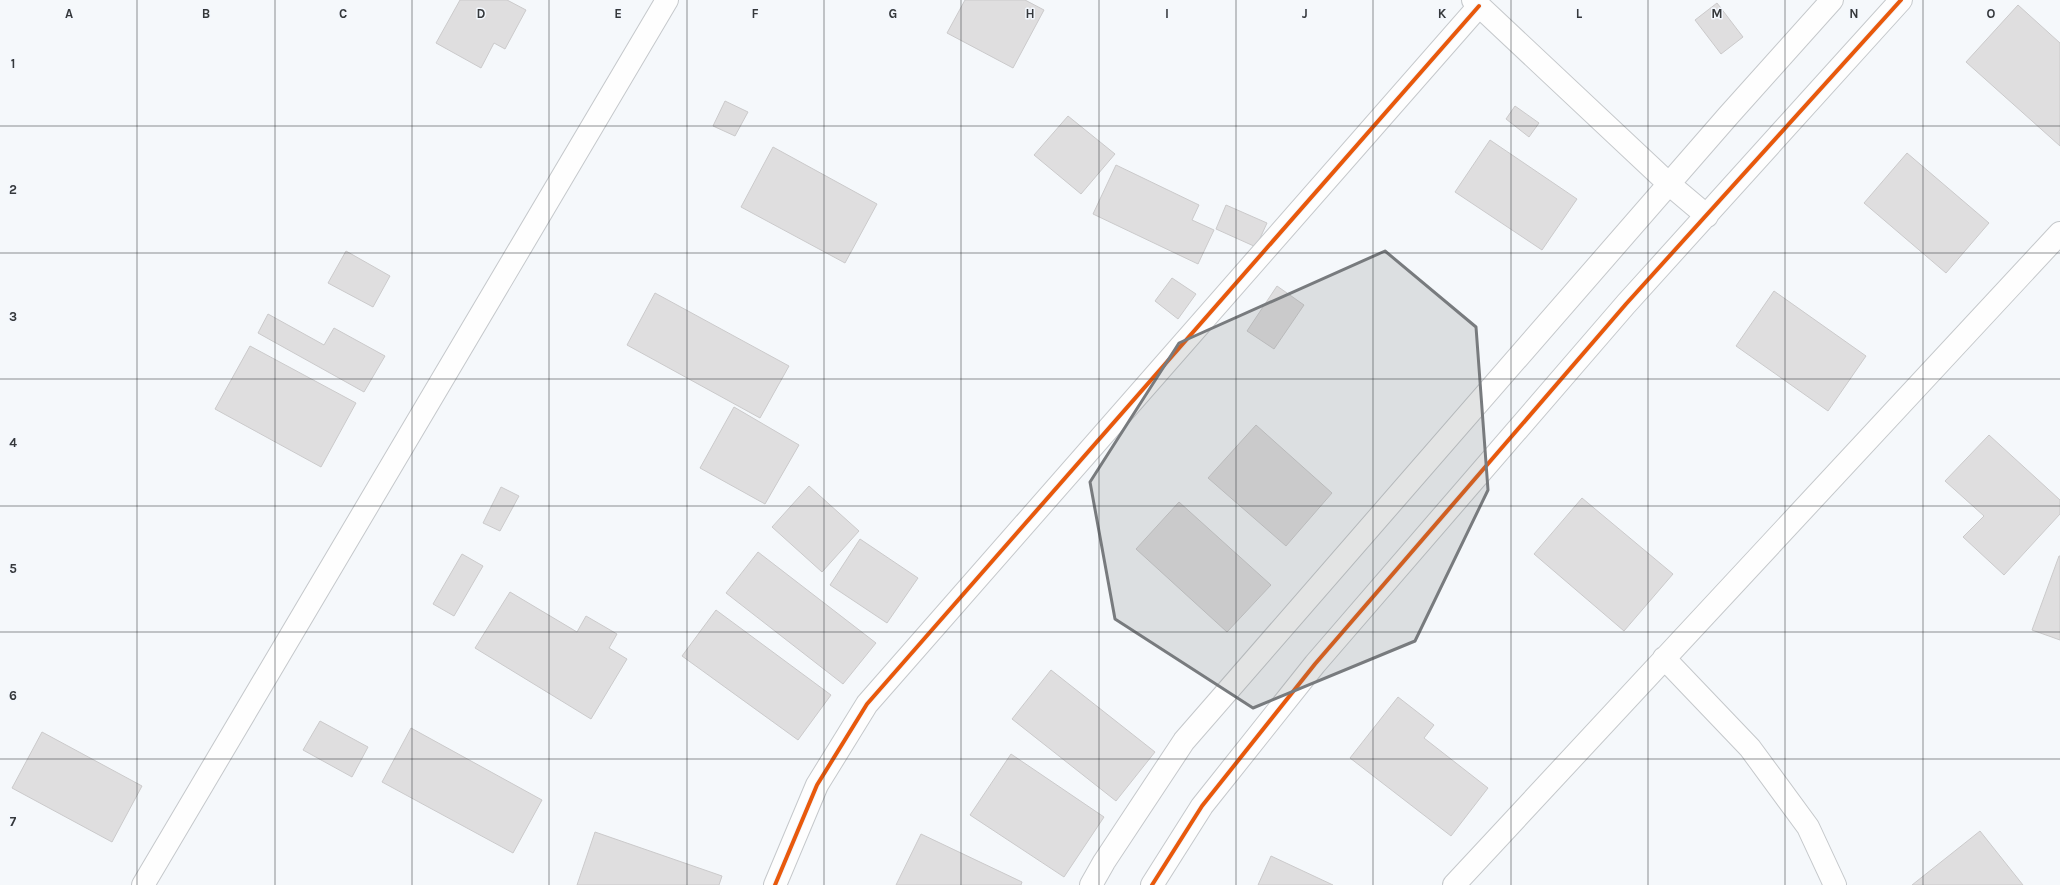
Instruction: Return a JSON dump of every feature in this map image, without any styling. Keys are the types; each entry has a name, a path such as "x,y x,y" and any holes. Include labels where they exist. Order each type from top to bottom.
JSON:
{"street":[{"path":"143,885 666,0"},
{"path":"1091,885 1104,862 1184,741 1669,184 1832,0"},
{"path":"1152,885 1202,806 1315,664 1626,304 1901,0"},
{"path":"775,885 817,785 868,704 1476,3 1669,184 1707,216"},
{"path":"1454,885 2060,233"},
{"path":"1664,658 1750,748 1808,827 1835,885"}],"highlighted area":[{"path":"1385,251 1476,327 1488,490 1415,641 1253,708 1115,619 1090,482 1179,343"}],"building":[{"path":"460,0 507,0 526,10 505,49 494,43 481,68 436,43"},
{"path":"965,0 1025,0 1044,10 1013,68 947,33"},
{"path":"1717,3 1743,37 1721,54 1695,20"},
{"path":"2018,5 2060,43 2060,146 1966,62"},
{"path":"725,101 748,112 735,136 713,126"},
{"path":"1515,106 1539,123 1529,137 1506,119"},
{"path":"1068,116 1115,154 1081,194 1034,155"},
{"path":"1490,140 1577,199 1542,250 1455,192"},
{"path":"773,147 877,204 845,263 741,207"},
{"path":"1907,153 1989,223 1946,273 1864,203"},
{"path":"1116,165 1199,205 1192,220 1214,230 1198,264 1093,214"},
{"path":"1226,205 1267,223 1256,247 1216,229"},
{"path":"346,251 390,276 373,307 328,283"},
{"path":"1172,278 1196,294 1178,319 1155,301"},
{"path":"1277,286 1304,305 1274,349 1247,331"},
{"path":"1774,291 1866,356 1828,411 1736,346"},
{"path":"655,293 789,366 760,418 627,345"},
{"path":"268,314 324,345 334,328 385,356 364,392 258,333"},
{"path":"250,346 356,403 321,467 215,409"},
{"path":"734,407 799,445 765,504 700,468"},
{"path":"1256,425 1332,493 1286,546 1208,478"},
{"path":"1989,435 2060,500 2060,514 2004,575 1963,537 1984,516 1945,481"},
{"path":"809,486 859,531 822,572 772,527"},
{"path":"501,487 519,496 500,531 483,523"},
{"path":"1582,498 1673,574 1624,631 1534,554"},
{"path":"1179,502 1271,585 1227,632 1136,549"},
{"path":"860,539 918,578 887,623 830,585"},
{"path":"758,552 876,643 843,684 726,593"},
{"path":"462,554 483,566 454,616 433,604"},
{"path":"2060,556 2060,640 2032,630"},
{"path":"510,592 577,632 586,616 617,634 609,648 627,659 591,719 475,648"},
{"path":"716,610 831,695 798,740 682,656"},
{"path":"1051,670 1155,752 1116,801 1012,719"},
{"path":"1398,697 1434,725 1424,738 1488,788 1451,836 1350,758"},
{"path":"320,721 368,747 352,777 303,750"},
{"path":"411,728 542,800 513,853 382,782"},
{"path":"42,732 142,786 112,842 12,788"},
{"path":"1011,754 1104,817 1064,877 970,815"},
{"path":"1980,831 2023,885 1912,885"},
{"path":"595,832 722,876 719,885 577,885"},
{"path":"921,834 1022,882 1021,885 896,885"},
{"path":"1271,856 1333,885 1258,885"}],"cycle path":[{"path":"1152,885 1202,806 1315,664 1626,304 1901,0"},
{"path":"775,885 817,785 867,704 1479,6"}]}
